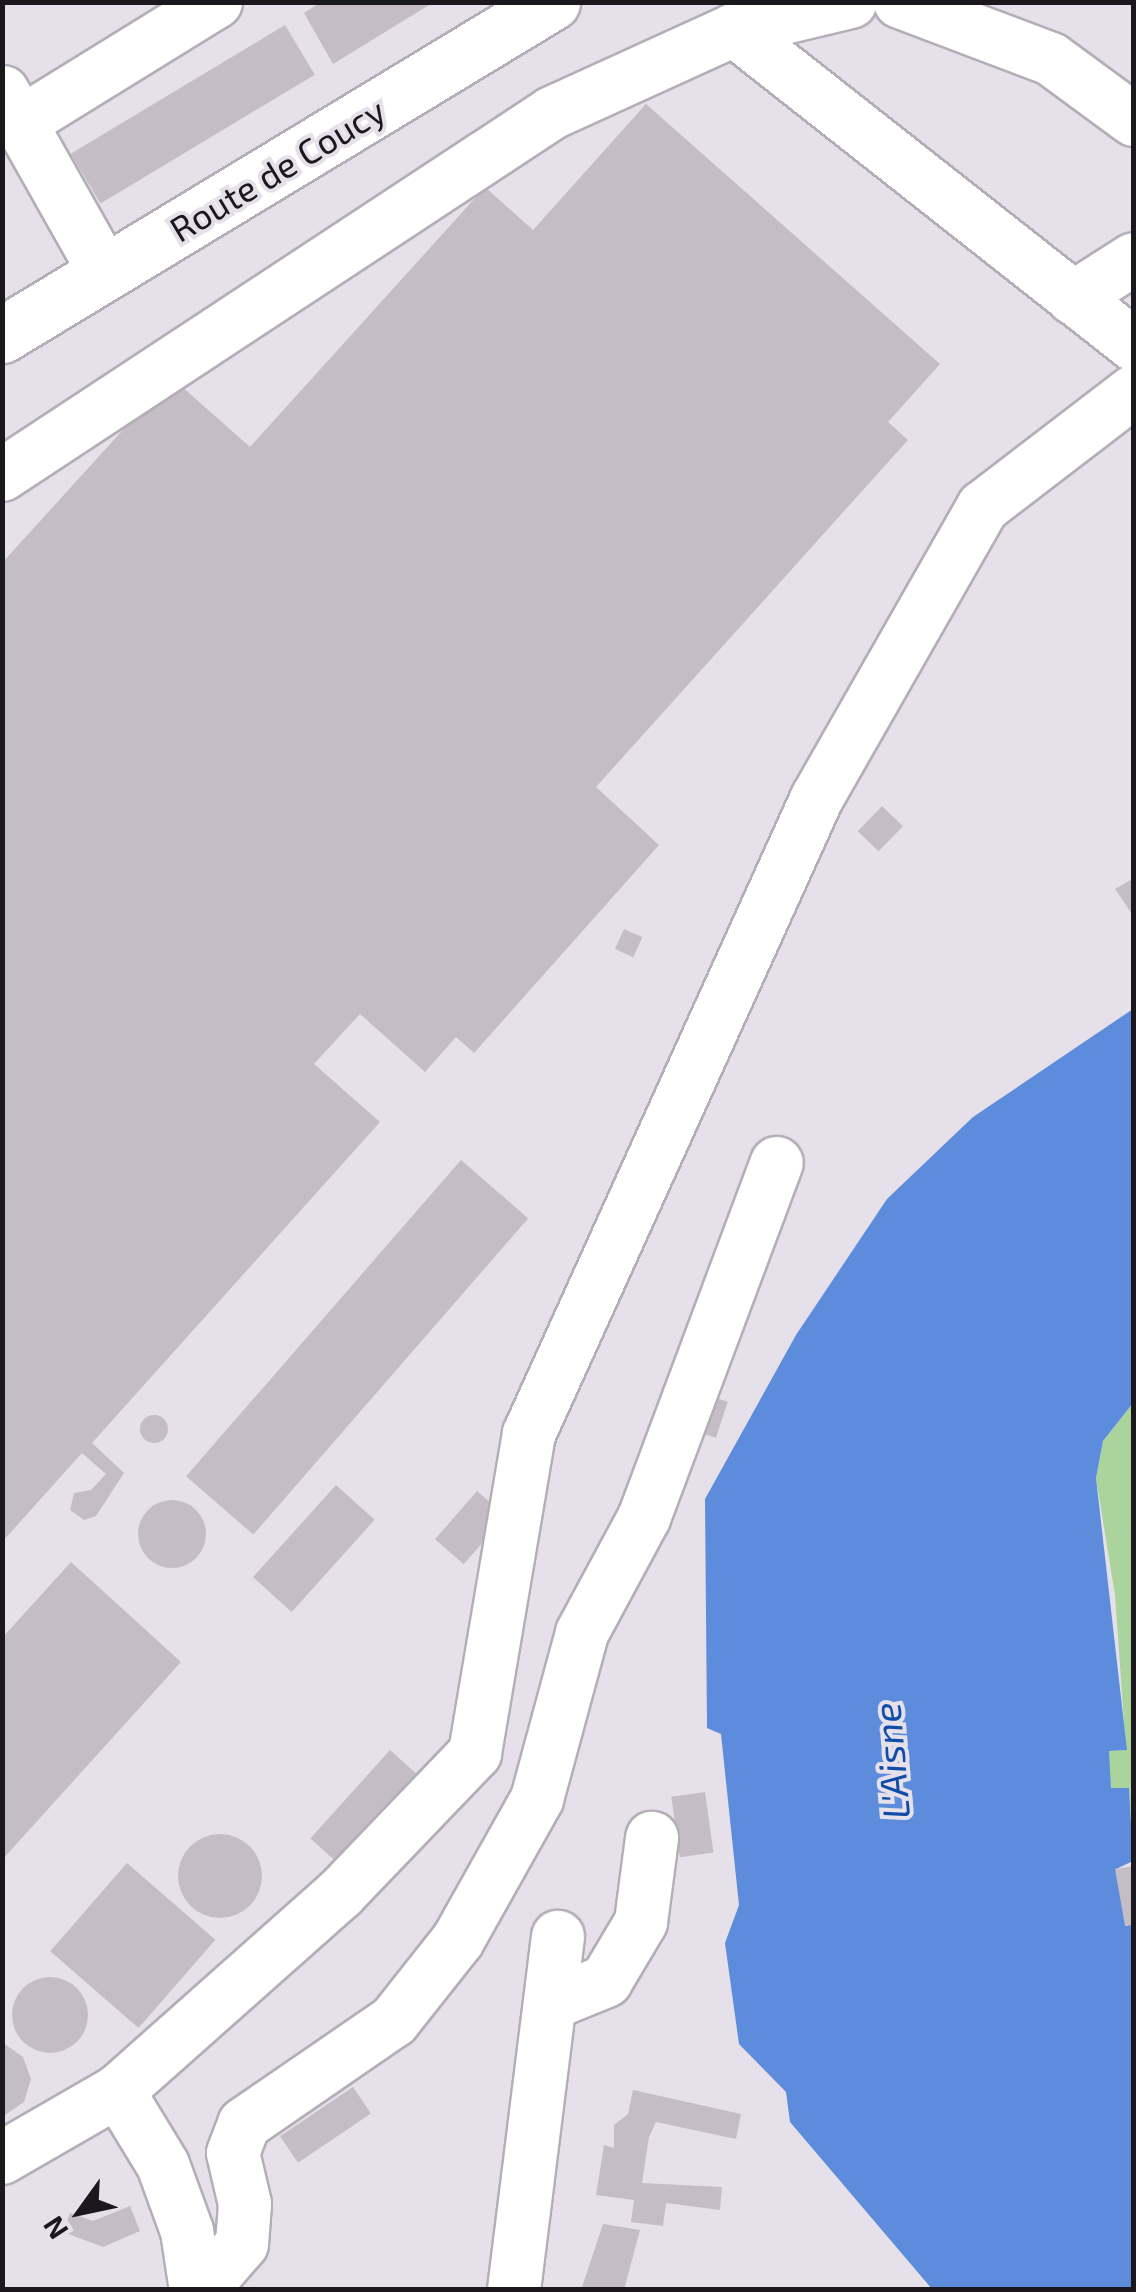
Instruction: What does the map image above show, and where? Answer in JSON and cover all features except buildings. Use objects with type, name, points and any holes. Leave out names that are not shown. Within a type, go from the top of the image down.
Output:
[{"type":"main road","name":"Route de Coucy","points":[[2,336],[552,2]]},
{"type":"street","points":[[106,273],[10,109],[216,2]]},
{"type":"street","points":[[2,475],[552,113],[734,30],[851,2]]},
{"type":"street","points":[[900,2],[1051,60],[1134,120]]},
{"type":"street","points":[[734,30],[1134,345]]},
{"type":"street","points":[[1073,298],[1134,259]]},
{"type":"street","points":[[2,2158],[118,2091],[340,1894],[476,1753],[529,1434],[818,798],[983,507],[1134,390]]},
{"type":"street","points":[[199,2290],[242,2244],[246,2204],[233,2153],[244,2124],[394,2021],[458,1940],[537,1798],[582,1633],[644,1518],[777,1163]]},
{"type":"street","points":[[550,2004],[606,1982],[641,1922],[652,1838]]},
{"type":"street","points":[[514,2290],[558,1938]]},
{"type":"street","points":[[118,2091],[163,2164],[187,2230],[199,2290]]},
{"type":"green space","points":[[1133,1403],[1133,1861],[1129,1788],[1111,1788],[1108,1751],[1126,1750],[1115,1595],[1096,1478],[1103,1441]]},
{"type":"water","name":"L'Aisne","points":[[1133,1009],[1133,1403],[1103,1441],[1096,1478],[1127,1750],[1109,1751],[1111,1788],[1129,1788],[1133,1861],[1116,1869],[1126,1926],[1134,1924],[1133,2289],[932,2289],[790,2122],[786,2092],[739,2044],[725,1943],[739,1905],[721,1734],[707,1728],[705,1499],[796,1335],[887,1199],[973,1117]]}]
